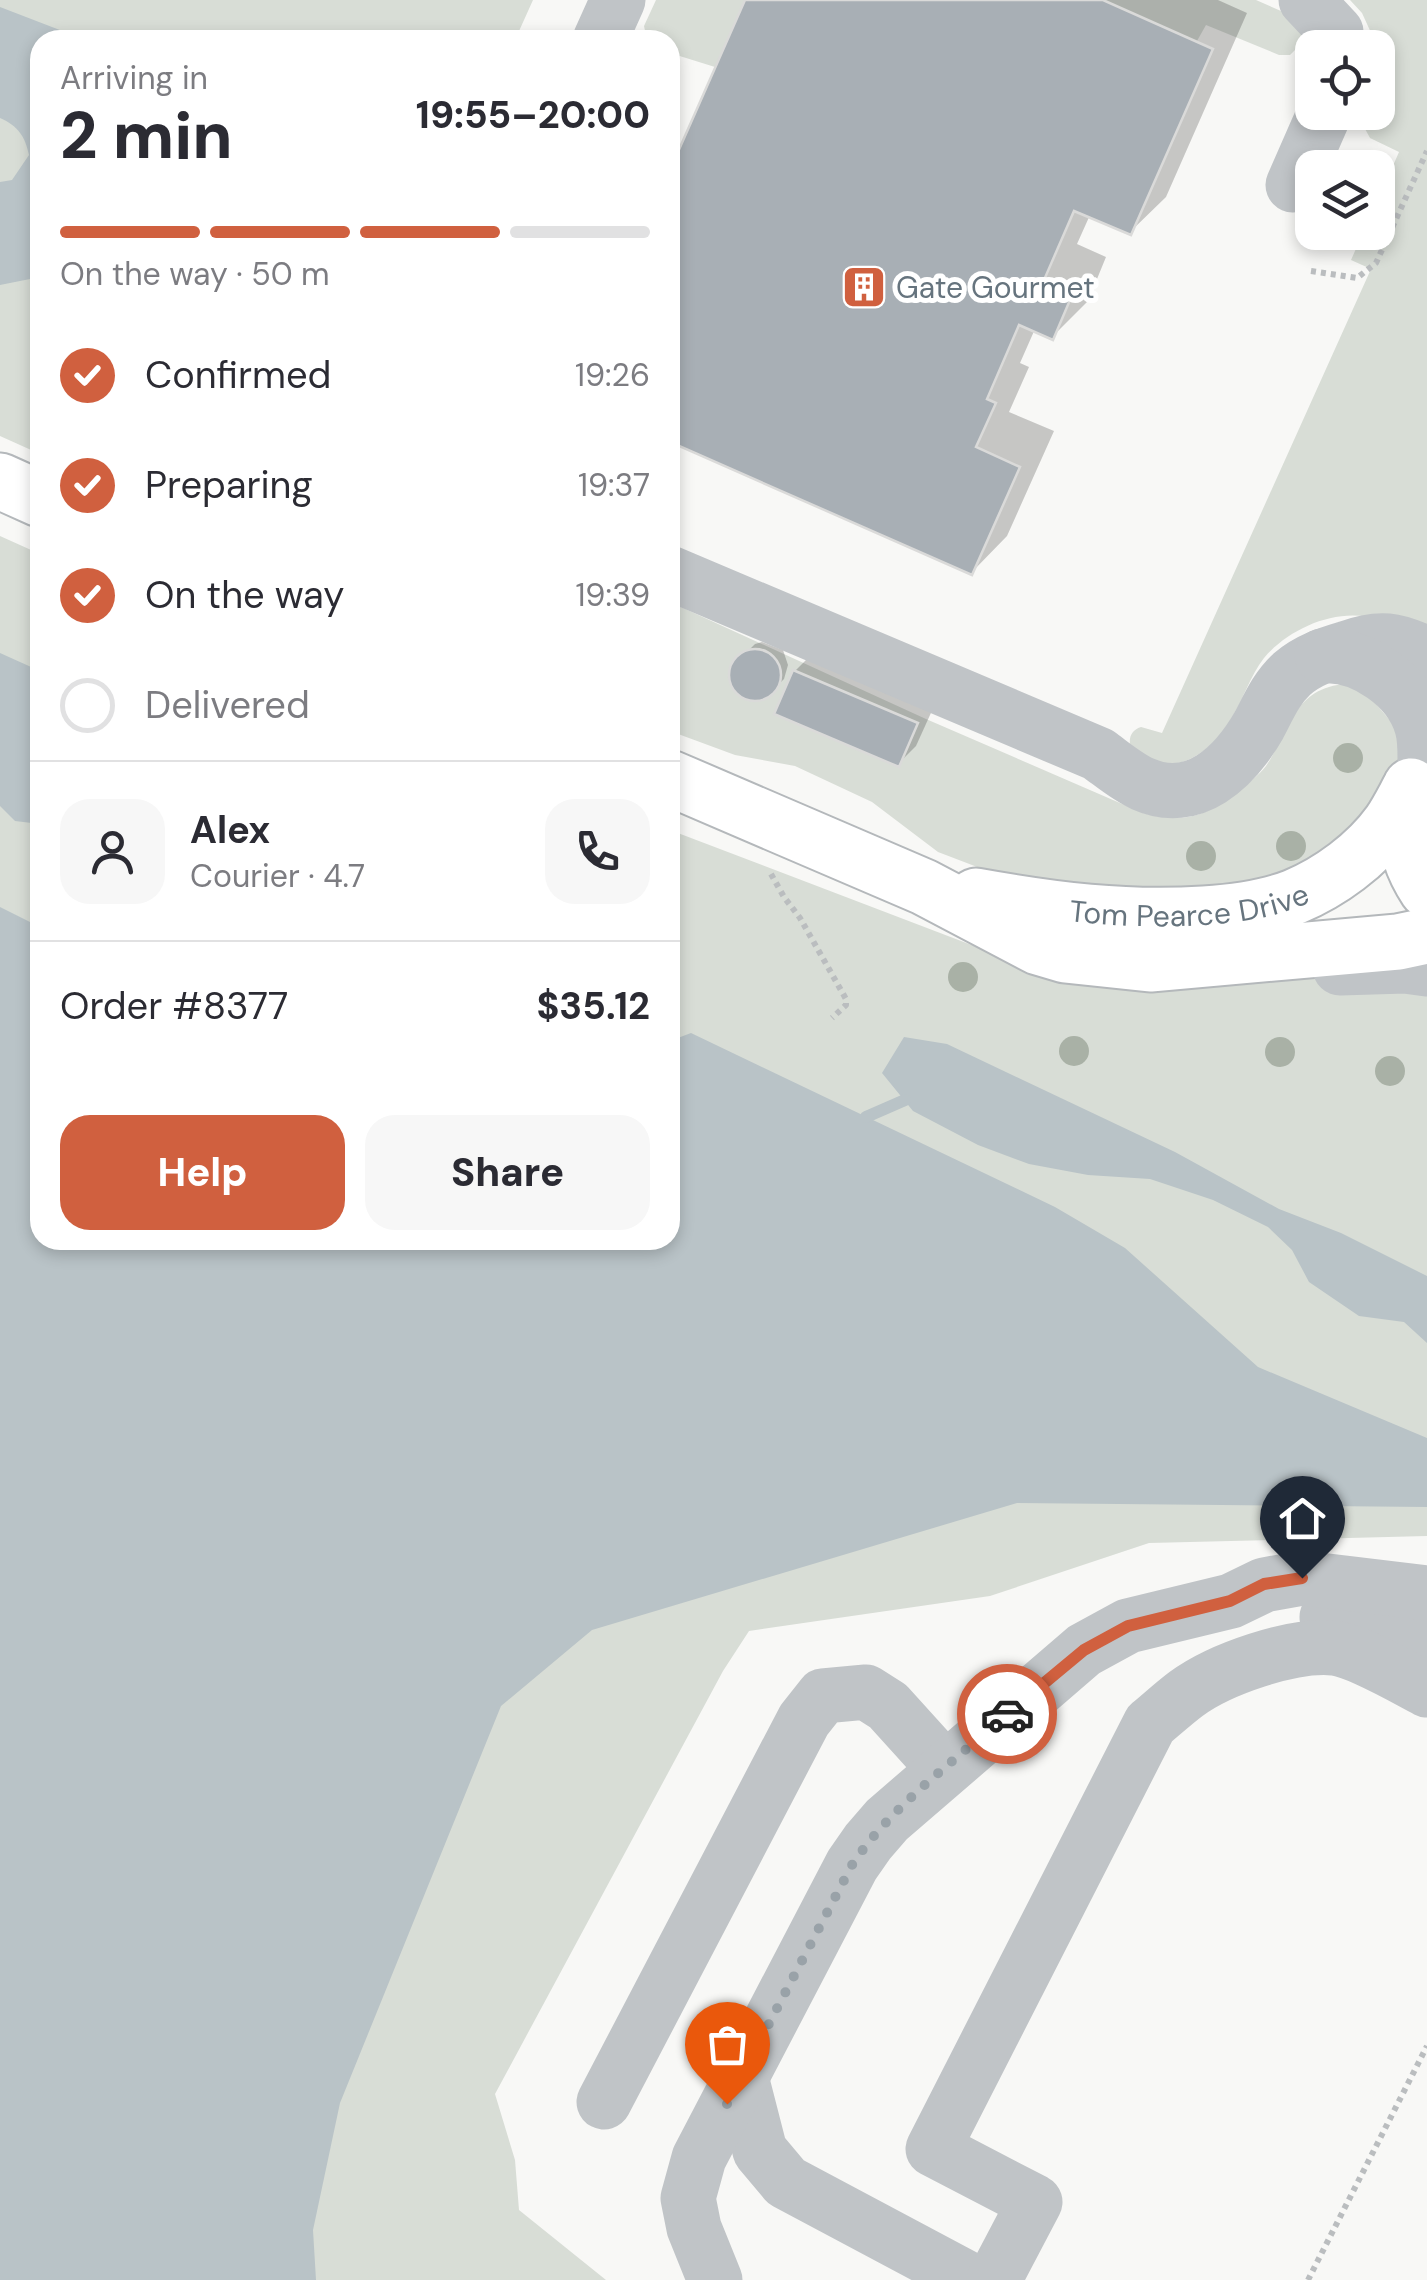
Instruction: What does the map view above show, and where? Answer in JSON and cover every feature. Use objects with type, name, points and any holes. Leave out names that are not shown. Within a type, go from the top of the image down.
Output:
[{"type":"main road","points":[[0,481],[30,494]]},
{"type":"main road","points":[[1420,769],[1404,824],[1409,858],[1427,890]]},
{"type":"main road","name":"Tom Pearce Drive","points":[[924,887],[1058,910],[1126,916],[1254,908],[1292,898],[1320,884],[1368,848],[1389,824],[1420,769]]},
{"type":"main road","name":"Tom Pearce Drive","points":[[680,782],[924,887],[1038,946],[1065,955],[1150,964],[1359,946],[1427,936]]},
{"type":"street","points":[[604,30],[618,0]]},
{"type":"street","points":[[1306,0],[1334,30]]},
{"type":"street","points":[[1293,185],[1317,130]]},
{"type":"street","points":[[680,577],[1098,754],[1138,782],[1165,792],[1195,787],[1222,772],[1244,746],[1278,690],[1302,666],[1359,644],[1386,639],[1427,654]]},
{"type":"street","points":[[1322,656],[1344,657],[1373,670],[1408,699],[1422,724],[1425,740],[1420,769]]},
{"type":"street","points":[[1150,964],[1259,970],[1406,966],[1427,969]]},
{"type":"street","points":[[716,2278],[694,2228],[688,2198],[699,2158],[852,1865],[887,1820],[1084,1650],[1128,1626],[1230,1601],[1264,1584],[1302,1578],[1427,1593]]},
{"type":"street","points":[[1230,1601],[1427,1637]]},
{"type":"street","points":[[994,2280],[1035,2202],[933,2149],[1150,1724],[1188,1692],[1248,1662],[1290,1652],[1336,1648],[1427,1690]]},
{"type":"street","points":[[604,2102],[804,1720],[823,1696],[866,1692],[888,1706],[945,1769]]},
{"type":"street","points":[[741,2077],[760,2151],[786,2182],[970,2280]]},
{"type":"path","points":[[1311,272],[1356,278],[1376,263],[1427,151]]},
{"type":"path","points":[[766,866],[846,999],[846,1005],[832,1018]]},
{"type":"path","points":[[1308,2280],[1427,2046]]},
{"type":"shaded area","points":[[0,0],[533,0],[520,30],[30,30],[30,450],[0,436]]},
{"type":"shaded area","points":[[656,0],[745,0],[715,67],[680,56],[680,30],[645,30]]},
{"type":"shaded area","points":[[1103,0],[1256,0],[1288,14],[1303,30],[1295,30],[1295,50],[1290,55],[1279,55],[1206,25],[1197,41]]},
{"type":"shaded area","points":[[1350,0],[1427,0],[1427,637],[1368,617],[1340,617],[1311,624],[1285,639],[1264,658],[1218,738],[1189,759],[1156,762],[1130,745],[1131,736],[1141,727],[1162,733],[1371,269],[1351,260],[1355,250],[1395,250],[1395,161],[1399,152],[1370,138],[1366,130],[1395,130],[1395,30],[1370,30]]},
{"type":"shaded area","points":[[0,7],[60,30],[30,30],[30,279],[0,285],[0,182],[12,180],[29,155],[20,132],[0,118]]},
{"type":"shaded area","points":[[0,536],[30,550],[30,1250],[680,1250],[680,834],[1003,957],[1114,989],[1345,972],[1427,988],[1427,1536],[1149,1543],[990,1596],[749,1631],[723,1671],[495,2094],[515,2160],[519,2210],[606,2280],[0,2280]]},
{"type":"shaded area","points":[[680,607],[926,719],[1157,816],[1193,816],[1226,801],[1266,766],[1298,709],[1320,690],[1358,683],[1406,739],[1395,787],[1304,873],[1170,899],[1006,878],[938,852],[872,802],[795,766],[735,755],[680,735]]},
{"type":"shaded area","points":[[0,653],[30,666],[30,823],[15,821],[0,806]]},
{"type":"shaded area","points":[[0,907],[30,922],[30,1250],[680,1250],[680,1037],[691,1033],[1055,1207],[1125,1248],[1258,1367],[1427,1438],[1427,1507],[1017,1503],[592,1630],[501,1706],[340,2103],[313,2230],[316,2280],[0,2280]]},
{"type":"shaded area","points":[[904,1037],[947,1044],[1175,1152],[1279,1209],[1341,1233],[1427,1276],[1427,1343],[1404,1322],[1359,1316],[1309,1282],[1292,1250],[1268,1227],[1213,1200],[1150,1179],[1088,1175],[1029,1164],[978,1145],[913,1111],[882,1073]]},
{"type":"building","name":"Gate Gourmet","points":[[745,0],[1103,0],[1213,49],[1131,235],[1074,211],[1044,280],[1073,293],[1053,340],[1019,325],[987,399],[996,403],[976,447],[1020,467],[972,575],[680,446],[680,147]]},
{"type":"building","points":[[755,649],[773,657],[781,675],[773,693],[755,701],[737,693],[729,675],[737,657]]},
{"type":"building","points":[[793,670],[918,723],[899,767],[774,714]]},
{"type":"waterway","points":[[866,1117],[905,1100]]},
{"type":"way so far","points":[[727,2104],[852,1865],[868,1842],[887,1820],[1007,1714]]},
{"type":"place","name":"Gate Gourmet","points":[[864,287]]},
{"type":"route","points":[[1007,1714],[1084,1650],[1128,1626],[1230,1601],[1264,1584],[1302,1578]]}]
